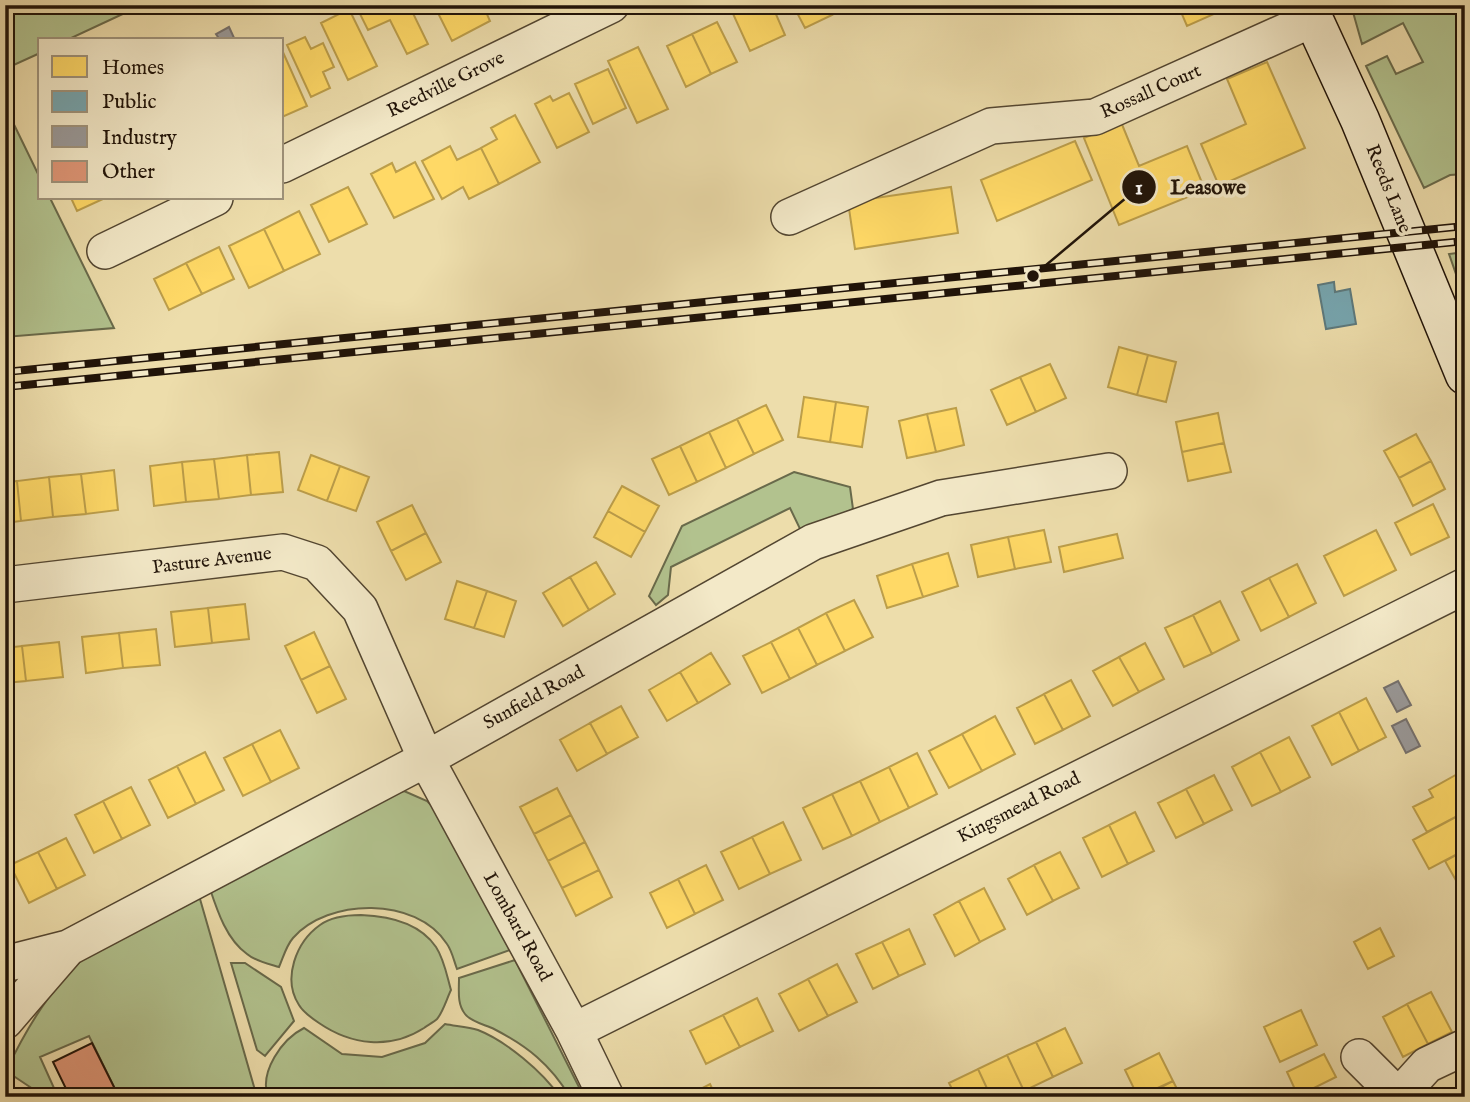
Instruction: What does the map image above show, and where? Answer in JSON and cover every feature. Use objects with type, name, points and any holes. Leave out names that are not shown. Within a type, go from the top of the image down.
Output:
[{"type":"street","name":"Reedville Grove","points":[[284,164],[611,5]]},
{"type":"street","name":"Rossall Court","points":[[789,217],[991,126],[1095,117],[1310,12]]},
{"type":"street","name":"Reeds Lane","points":[[1310,12],[1360,120],[1465,375]]},
{"type":"street","points":[[105,251],[211,200]]},
{"type":"street","name":"Sunfield Road","points":[[5,1021],[68,948],[426,759],[813,542],[940,498],[1109,471]]},
{"type":"street","name":"Pasture Avenue","points":[[5,586],[283,552],[317,563],[360,609],[426,759]]},
{"type":"street","name":"Kingsmead Road","points":[[574,1031],[1465,586]]},
{"type":"street","name":"Lombard Road","points":[[426,759],[574,1031],[606,1097]]},
{"type":"street","points":[[5,964],[68,948]]},
{"type":"street","points":[[1359,1056],[1398,1096],[1427,1065],[1465,1047]]},
{"type":"green space","points":[[5,5],[142,5],[71,38],[38,38],[38,54],[5,69]]},
{"type":"green space","points":[[1351,5],[1465,5],[1465,174],[1450,175],[1424,188],[1366,66],[1387,56],[1396,74],[1423,62],[1403,23],[1362,44]]},
{"type":"green space","points":[[5,106],[38,174],[38,200],[51,200],[114,328],[5,337]]},
{"type":"green space","points":[[1465,252],[1465,300],[1449,254]]},
{"type":"green space","points":[[794,472],[850,487],[853,509],[802,533],[790,508],[671,567],[668,595],[656,605],[649,596],[682,526]]},
{"type":"green space","points":[[404,791],[427,801],[439,813],[510,950],[457,969],[449,947],[433,928],[415,917],[394,910],[371,908],[327,915],[308,925],[293,938],[279,967],[254,959],[240,948],[223,923],[209,886],[384,797]]},
{"type":"green space","points":[[198,892],[257,1097],[119,1097],[89,1036],[40,1057],[58,1097],[45,1097],[6,1071],[36,1016],[74,967],[127,926]]},
{"type":"green space","points":[[361,915],[393,919],[412,926],[429,938],[445,968],[451,990],[437,1019],[398,1040],[371,1042],[344,1036],[308,1015],[294,995],[294,962],[304,941],[329,920]]},
{"type":"green space","points":[[515,960],[584,1097],[570,1097],[537,1057],[506,1035],[471,1019],[462,1010],[459,978]]},
{"type":"green space","points":[[231,963],[245,963],[281,987],[294,1021],[265,1056],[257,1050]]},
{"type":"green space","points":[[445,1024],[478,1030],[512,1049],[553,1087],[560,1097],[268,1097],[267,1077],[274,1057],[288,1040],[304,1028],[342,1054],[382,1057],[425,1043]]},
{"type":"building: Homes","points":[[367,5],[409,5],[428,44],[407,54],[390,20],[368,30],[358,10]]},
{"type":"building: Homes","points":[[434,5],[483,5],[490,21],[452,41]]},
{"type":"building: Homes","points":[[729,5],[772,5],[785,35],[750,51]]},
{"type":"building: Homes","points":[[793,5],[827,5],[832,15],[805,28]]},
{"type":"building: Homes","points":[[827,5],[851,5],[832,15]]},
{"type":"building: Homes","points":[[1178,5],[1222,5],[1223,10],[1187,26]]},
{"type":"building: Homes","points":[[349,9],[377,66],[348,80],[321,23]]},
{"type":"building: Homes","points":[[717,22],[737,62],[711,74],[692,34]]},
{"type":"building: Homes","points":[[692,34],[711,74],[686,87],[667,46]]},
{"type":"building: Homes","points":[[305,37],[311,49],[323,43],[334,67],[323,72],[330,88],[311,97],[287,45]]},
{"type":"building: Homes","points":[[638,47],[668,109],[637,123],[608,61]]},
{"type":"building: Homes","points":[[284,54],[307,106],[284,116]]},
{"type":"building: Homes","points":[[1267,62],[1305,148],[1219,186],[1201,144],[1246,124],[1227,79]]},
{"type":"building: Homes","points":[[608,69],[626,108],[593,124],[575,84]]},
{"type":"building: Homes","points":[[569,93],[589,132],[557,148],[535,104],[550,96],[553,101]]},
{"type":"building: Homes","points":[[515,115],[540,162],[499,184],[481,148],[497,139],[491,128]]},
{"type":"building: Homes","points":[[1121,122],[1139,166],[1187,146],[1205,190],[1119,225],[1084,138]]},
{"type":"building: Homes","points":[[1075,141],[1092,180],[997,221],[981,180]]},
{"type":"building: Homes","points":[[450,146],[457,160],[481,148],[499,184],[469,199],[463,187],[442,199],[422,161]]},
{"type":"building: Homes","points":[[415,162],[434,199],[394,218],[371,174],[392,163],[396,172]]},
{"type":"building: Homes","points":[[348,187],[367,224],[329,242],[311,205]]},
{"type":"building: Homes","points":[[951,187],[958,233],[855,249],[848,202]]},
{"type":"building: Homes","points":[[72,200],[101,200],[77,211]]},
{"type":"building: Homes","points":[[299,211],[320,254],[284,271],[264,229]]},
{"type":"building: Homes","points":[[264,229],[284,271],[249,288],[229,246]]},
{"type":"building: Homes","points":[[219,247],[234,279],[202,294],[186,263]]},
{"type":"building: Homes","points":[[186,263],[202,294],[169,310],[154,279]]},
{"type":"building: Homes","points":[[1119,347],[1148,355],[1137,395],[1108,387]]},
{"type":"building: Homes","points":[[1148,355],[1176,362],[1166,402],[1137,395]]},
{"type":"building: Homes","points":[[1050,364],[1066,398],[1036,412],[1020,377]]},
{"type":"building: Homes","points":[[1020,377],[1036,412],[1007,425],[991,390]]},
{"type":"building: Homes","points":[[804,397],[836,402],[830,442],[798,437]]},
{"type":"building: Homes","points":[[836,402],[868,407],[862,447],[830,442]]},
{"type":"building: Homes","points":[[766,405],[783,440],[754,454],[737,419]]},
{"type":"building: Homes","points":[[956,408],[964,445],[936,452],[927,414]]},
{"type":"building: Homes","points":[[1218,413],[1224,443],[1182,452],[1176,422]]},
{"type":"building: Homes","points":[[927,414],[936,452],[907,458],[899,421]]},
{"type":"building: Homes","points":[[737,419],[754,454],[726,468],[709,432]]},
{"type":"building: Homes","points":[[709,432],[726,468],[697,482],[680,446]]},
{"type":"building: Homes","points":[[1416,434],[1431,461],[1399,478],[1384,451]]},
{"type":"building: Homes","points":[[1224,443],[1231,472],[1188,481],[1182,452]]},
{"type":"building: Homes","points":[[680,446],[697,482],[669,495],[652,459]]},
{"type":"building: Homes","points":[[279,452],[283,492],[251,495],[247,455]]},
{"type":"building: Homes","points":[[247,455],[251,495],[219,499],[214,459]]},
{"type":"building: Homes","points":[[311,455],[340,466],[327,501],[298,490]]},
{"type":"building: Homes","points":[[214,459],[219,499],[186,502],[182,462]]},
{"type":"building: Homes","points":[[1431,461],[1445,489],[1413,506],[1399,478]]},
{"type":"building: Homes","points":[[182,462],[186,502],[154,506],[150,466]]},
{"type":"building: Homes","points":[[340,466],[369,477],[356,511],[327,501]]},
{"type":"building: Homes","points":[[114,470],[118,510],[86,514],[81,474]]},
{"type":"building: Homes","points":[[81,474],[86,514],[53,517],[49,477]]},
{"type":"building: Homes","points":[[49,477],[53,517],[21,521],[17,481]]},
{"type":"building: Homes","points":[[17,481],[21,521],[5,523],[5,482]]},
{"type":"building: Homes","points":[[622,486],[659,506],[645,532],[608,511]]},
{"type":"building: Homes","points":[[1433,504],[1449,537],[1411,555],[1395,523]]},
{"type":"building: Homes","points":[[412,505],[426,533],[391,551],[377,522]]},
{"type":"building: Homes","points":[[608,511],[645,532],[631,557],[594,537]]},
{"type":"building: Homes","points":[[1044,530],[1051,562],[1015,569],[1008,537]]},
{"type":"building: Homes","points":[[1376,530],[1396,570],[1344,596],[1324,556]]},
{"type":"building: Homes","points":[[426,533],[441,562],[406,580],[391,551]]},
{"type":"building: Homes","points":[[1117,534],[1123,558],[1064,572],[1059,547]]},
{"type":"building: Homes","points":[[1008,537],[1015,569],[978,577],[971,545]]},
{"type":"building: Homes","points":[[948,553],[958,586],[923,597],[912,564]]},
{"type":"building: Homes","points":[[596,562],[615,594],[589,610],[570,577]]},
{"type":"building: Homes","points":[[912,564],[923,597],[887,608],[877,576]]},
{"type":"building: Homes","points":[[1297,564],[1316,603],[1289,617],[1269,578]]},
{"type":"building: Homes","points":[[570,577],[589,610],[563,626],[543,593]]},
{"type":"building: Homes","points":[[1269,578],[1289,617],[1261,631],[1242,592]]},
{"type":"building: Homes","points":[[457,581],[487,591],[474,628],[445,619]]},
{"type":"building: Homes","points":[[487,591],[516,601],[504,637],[474,628]]},
{"type":"building: Homes","points":[[854,600],[873,637],[845,651],[826,613]]},
{"type":"building: Homes","points":[[1220,601],[1239,640],[1212,654],[1193,615]]},
{"type":"building: Homes","points":[[245,604],[249,639],[212,643],[208,608]]},
{"type":"building: Homes","points":[[208,608],[212,643],[175,647],[171,612]]},
{"type":"building: Homes","points":[[826,613],[845,651],[817,665],[798,628]]},
{"type":"building: Homes","points":[[1193,615],[1212,654],[1184,667],[1165,628]]},
{"type":"building: Homes","points":[[798,628],[817,665],[790,679],[771,642]]},
{"type":"building: Homes","points":[[156,629],[160,665],[123,668],[119,633]]},
{"type":"building: Homes","points":[[314,632],[330,666],[301,680],[285,646]]},
{"type":"building: Homes","points":[[119,633],[123,668],[86,673],[82,637]]},
{"type":"building: Homes","points":[[59,642],[63,677],[26,681],[22,646]]},
{"type":"building: Homes","points":[[771,642],[790,679],[762,693],[743,656]]},
{"type":"building: Homes","points":[[1145,643],[1164,679],[1139,692],[1119,657]]},
{"type":"building: Homes","points":[[22,646],[26,681],[5,683],[5,648]]},
{"type":"building: Homes","points":[[711,653],[730,684],[698,703],[680,672]]},
{"type":"building: Homes","points":[[1119,657],[1139,692],[1113,706],[1093,671]]},
{"type":"building: Homes","points":[[330,666],[346,699],[317,713],[301,680]]},
{"type":"building: Homes","points":[[680,672],[698,703],[667,721],[649,690]]},
{"type":"building: Homes","points":[[1071,680],[1090,716],[1063,730],[1044,694]]},
{"type":"building: Homes","points":[[1044,694],[1063,730],[1035,744],[1017,708]]},
{"type":"building: Homes","points":[[1366,698],[1386,737],[1359,751],[1339,712]]},
{"type":"building: Homes","points":[[621,706],[638,737],[607,754],[590,723]]},
{"type":"building: Homes","points":[[1339,712],[1359,751],[1332,765],[1312,726]]},
{"type":"building: Homes","points":[[995,716],[1015,754],[982,771],[962,734]]},
{"type":"building: Homes","points":[[590,723],[607,754],[577,771],[560,740]]},
{"type":"building: Homes","points":[[280,730],[299,768],[271,782],[252,744]]},
{"type":"building: Homes","points":[[962,734],[982,771],[949,788],[929,751]]},
{"type":"building: Homes","points":[[1289,737],[1310,777],[1281,792],[1260,752]]},
{"type":"building: Homes","points":[[252,744],[271,782],[243,796],[224,758]]},
{"type":"building: Homes","points":[[205,752],[224,790],[196,804],[177,766]]},
{"type":"building: Homes","points":[[1260,752],[1281,792],[1252,806],[1232,767]]},
{"type":"building: Homes","points":[[917,753],[937,794],[909,808],[889,767]]},
{"type":"building: Homes","points":[[177,766],[196,804],[168,818],[149,780]]},
{"type":"building: Homes","points":[[889,767],[909,808],[880,822],[860,781]]},
{"type":"building: Homes","points":[[1461,772],[1465,778],[1465,812],[1427,832],[1413,807],[1433,797],[1429,790]]},
{"type":"building: Homes","points":[[1214,775],[1232,810],[1204,824],[1186,789]]},
{"type":"building: Homes","points":[[860,781],[880,822],[852,836],[832,794]]},
{"type":"building: Homes","points":[[131,787],[150,825],[122,839],[103,801]]},
{"type":"building: Homes","points":[[557,788],[571,815],[534,834],[520,807]]},
{"type":"building: Homes","points":[[1186,789],[1204,824],[1176,838],[1158,803]]},
{"type":"building: Homes","points":[[832,794],[852,836],[823,849],[803,808]]},
{"type":"building: Homes","points":[[103,801],[122,839],[94,853],[75,815]]},
{"type":"building: Homes","points":[[1135,812],[1154,851],[1128,864],[1109,825]]},
{"type":"building: Homes","points":[[1465,812],[1465,850],[1429,869],[1413,840]]},
{"type":"building: Homes","points":[[571,815],[585,842],[548,861],[534,834]]},
{"type":"building: Homes","points":[[783,822],[801,860],[770,874],[752,837]]},
{"type":"building: Homes","points":[[1109,825],[1128,864],[1102,877],[1083,838]]},
{"type":"building: Homes","points":[[752,837],[770,874],[739,889],[721,852]]},
{"type":"building: Homes","points":[[66,838],[85,875],[57,889],[38,852]]},
{"type":"building: Homes","points":[[585,842],[599,870],[562,888],[548,861]]},
{"type":"building: Homes","points":[[1465,850],[1465,889],[1462,891],[1445,861]]},
{"type":"building: Homes","points":[[38,852],[57,889],[29,903],[10,865]]},
{"type":"building: Homes","points":[[1060,852],[1079,888],[1053,901],[1034,865]]},
{"type":"building: Homes","points":[[706,865],[723,900],[695,914],[678,879]]},
{"type":"building: Homes","points":[[1034,865],[1053,901],[1027,915],[1008,879]]},
{"type":"building: Homes","points":[[599,870],[612,897],[576,916],[562,888]]},
{"type":"building: Homes","points":[[678,879],[695,914],[667,928],[650,893]]},
{"type":"building: Homes","points":[[984,888],[1005,929],[980,942],[959,901]]},
{"type":"building: Homes","points":[[959,901],[980,942],[955,956],[934,915]]},
{"type":"building: Homes","points":[[1380,928],[1394,956],[1368,969],[1354,942]]},
{"type":"building: Homes","points":[[909,929],[925,964],[899,976],[882,942]]},
{"type":"building: Homes","points":[[882,942],[899,976],[873,989],[856,954]]},
{"type":"building: Homes","points":[[837,964],[857,1002],[828,1016],[808,979]]},
{"type":"building: Homes","points":[[808,979],[828,1016],[799,1031],[779,994]]},
{"type":"building: Homes","points":[[1431,992],[1452,1032],[1428,1044],[1407,1004]]},
{"type":"building: Homes","points":[[757,998],[773,1031],[740,1047],[723,1015]]},
{"type":"building: Homes","points":[[1407,1004],[1428,1044],[1403,1057],[1383,1017]]},
{"type":"building: Homes","points":[[1301,1010],[1317,1045],[1280,1062],[1264,1027]]},
{"type":"building: Homes","points":[[723,1015],[740,1047],[706,1064],[690,1031]]},
{"type":"building: Homes","points":[[1065,1028],[1082,1063],[1053,1077],[1036,1042]]},
{"type":"building: Homes","points":[[1036,1042],[1053,1077],[1024,1091],[1007,1055]]},
{"type":"building: Homes","points":[[1159,1053],[1173,1081],[1138,1097],[1125,1070]]},
{"type":"building: Homes","points":[[1324,1054],[1336,1077],[1298,1096],[1287,1072]]},
{"type":"building: Homes","points":[[1007,1055],[1024,1091],[1013,1097],[991,1097],[978,1069]]},
{"type":"building: Homes","points":[[978,1069],[991,1097],[956,1097],[949,1083]]},
{"type":"building: Homes","points":[[1173,1081],[1181,1097],[1142,1097]]},
{"type":"building: Homes","points":[[710,1084],[716,1097],[685,1097]]},
{"type":"building: Public","points":[[1334,282],[1335,292],[1350,289],[1356,324],[1326,329],[1318,285]]},
{"type":"building: Industry","points":[[229,27],[234,38],[219,38],[216,34]]},
{"type":"building: Industry","points":[[1398,681],[1411,705],[1397,712],[1384,688]]},
{"type":"building: Industry","points":[[1406,719],[1420,746],[1406,753],[1392,726]]},
{"type":"building: Industry","points":[[1449,1090],[1460,1097],[1445,1097]]},
{"type":"building: Other","points":[[92,1043],[119,1097],[70,1097],[53,1062]]},
{"type":"railway","points":[[5,372],[1465,226]]},
{"type":"railway","points":[[5,387],[1465,241]]},
{"type":"place","name":"Leasowe","points":[[1033,276]]}]
